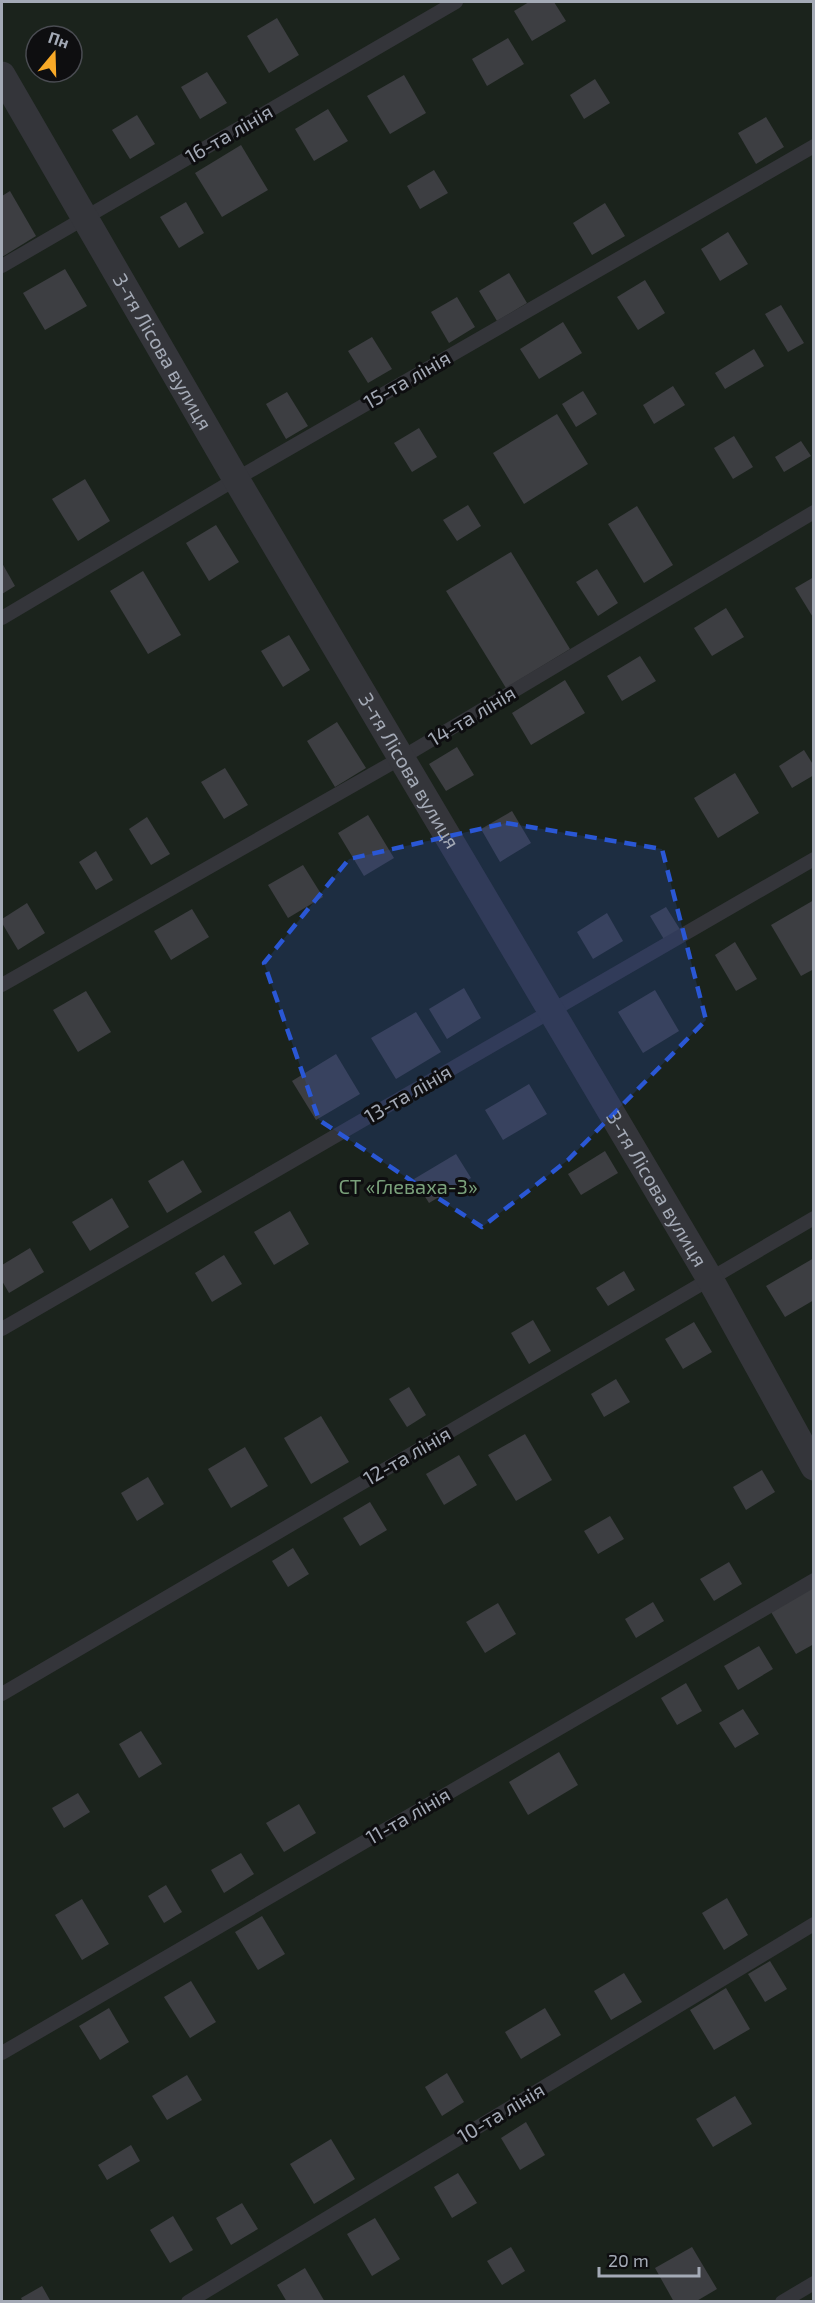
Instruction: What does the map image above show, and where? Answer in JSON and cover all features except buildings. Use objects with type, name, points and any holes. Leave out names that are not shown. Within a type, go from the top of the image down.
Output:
[{"type":"street","name":"3-тя Лісова вулиця","points":[[2,75],[236,479],[710,1279],[813,1467]]},
{"type":"lane","name":"16-та лінія","points":[[2,266],[456,2]]},
{"type":"lane","name":"15-та лінія","points":[[2,618],[236,479],[813,146]]},
{"type":"lane","name":"14-та лінія","points":[[2,985],[402,758],[813,512]]},
{"type":"lane","name":"13-та лінія","points":[[2,1329],[813,859]]},
{"type":"lane","name":"12-та лінія","points":[[2,1694],[813,1218]]},
{"type":"lane","name":"11-та лінія","points":[[2,2053],[813,1580]]},
{"type":"lane","name":"10-та лінія","points":[[188,2301],[813,1924]]},
{"type":"lane","points":[[782,2301],[813,2283]]},
{"type":"highlighted area","points":[[506,823],[662,849],[706,1020],[568,1160],[482,1227],[319,1120],[264,963],[349,859]]},
{"type":"green space","name":"СТ «Глеваха-3»","points":[[2,2],[813,2],[813,2301],[2,2301]]}]
